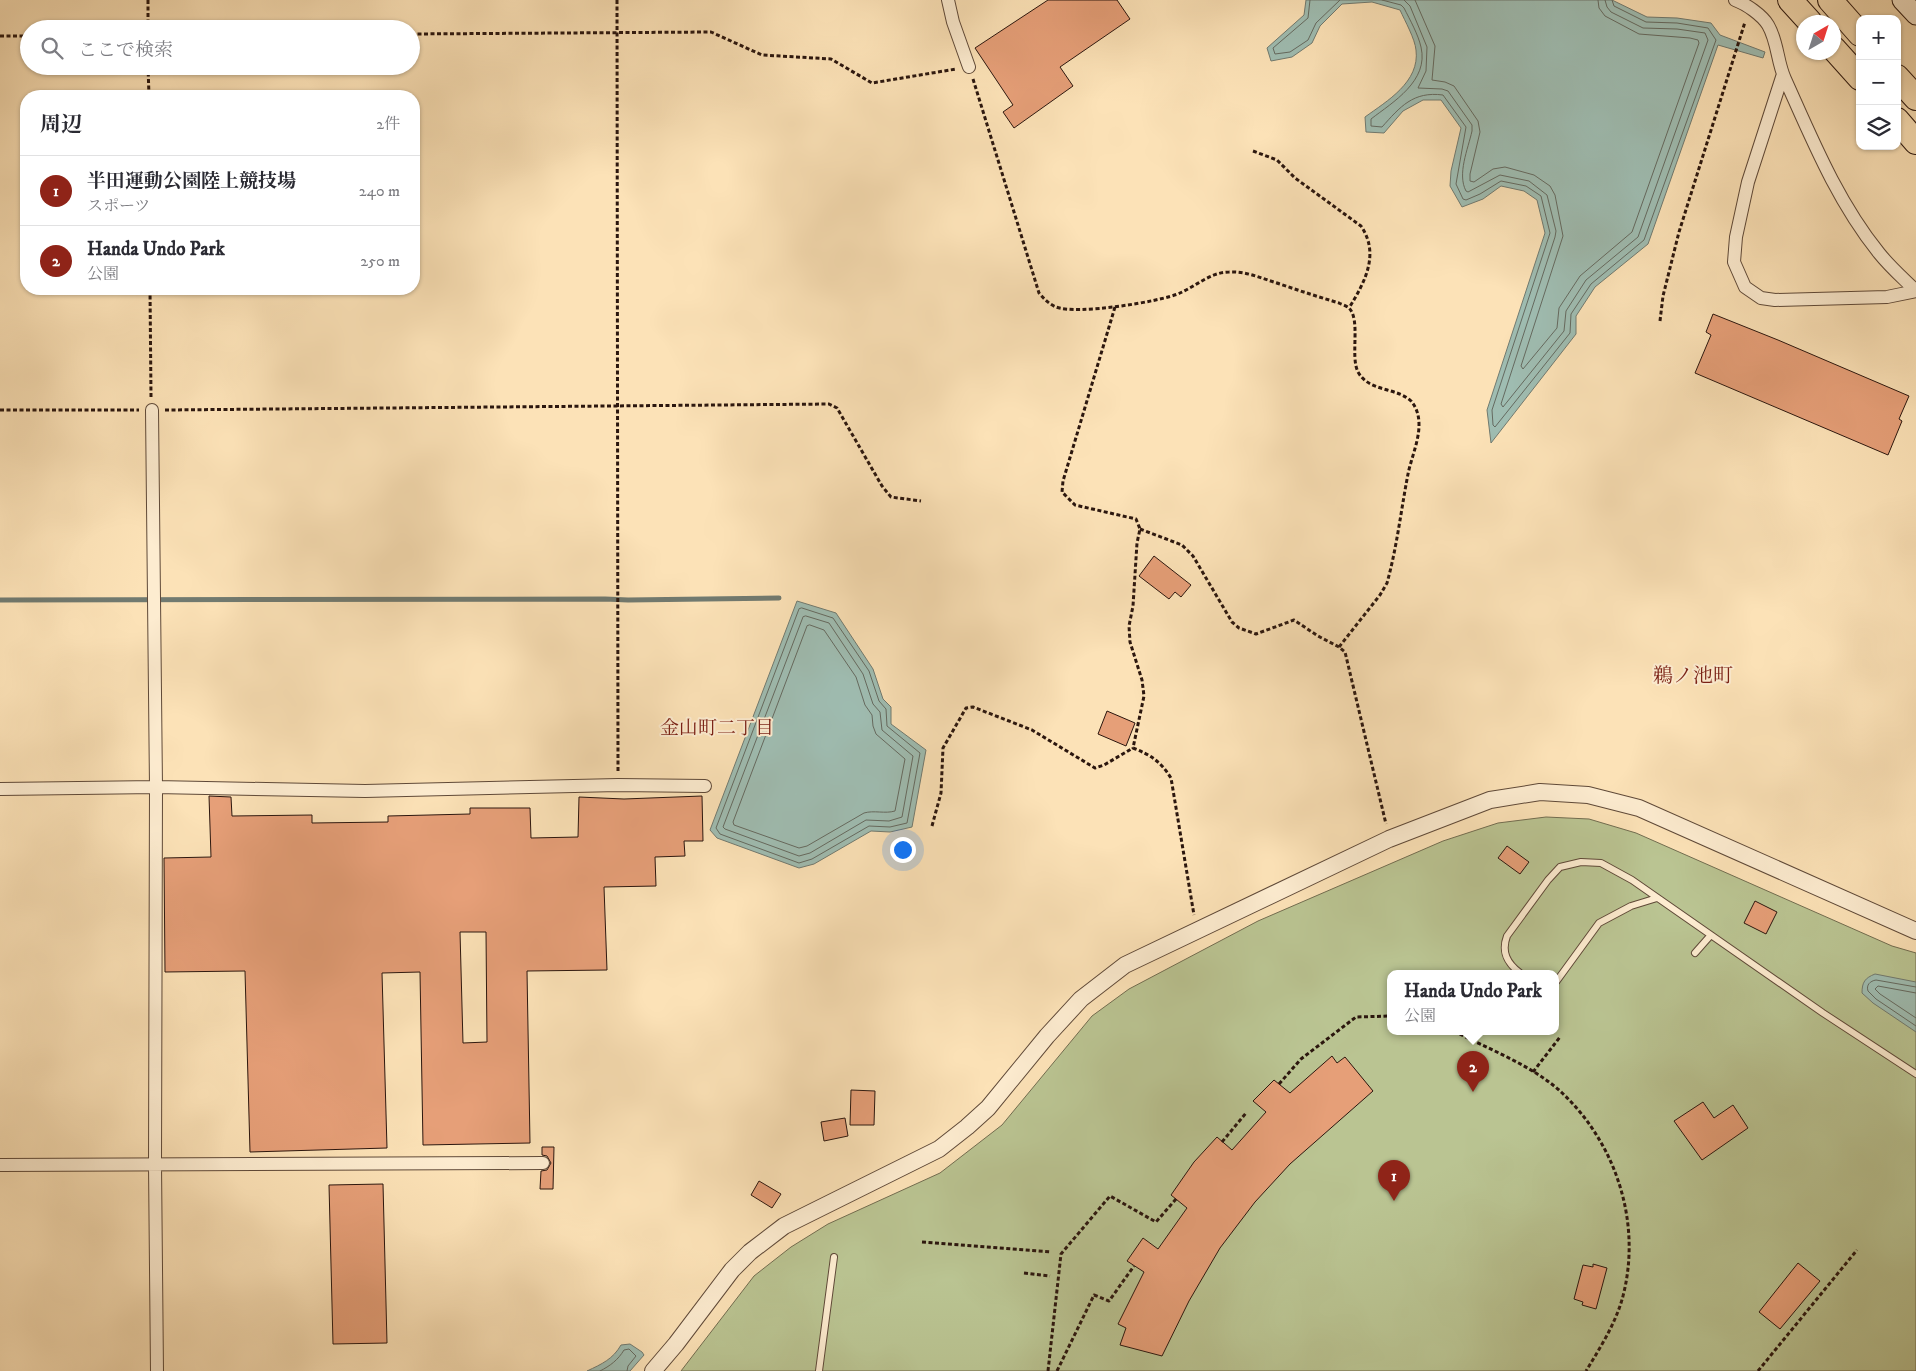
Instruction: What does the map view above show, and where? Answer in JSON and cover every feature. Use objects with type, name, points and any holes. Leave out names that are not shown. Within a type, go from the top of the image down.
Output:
[{"type":"highway","points":[[1790,0],[1804,15]]},
{"type":"highway","points":[[1830,0],[1856,29]]},
{"type":"highway","points":[[1841,57],[1856,74]]},
{"type":"highway","points":[[1901,81],[1916,98]]},
{"type":"highway","points":[[1901,125],[1916,142]]},
{"type":"main road","points":[[1902,0],[1916,15]]},
{"type":"street","points":[[948,0],[953,22],[969,67]]},
{"type":"street","points":[[1735,0],[1749,8],[1767,23],[1778,48],[1783,74],[1816,150],[1843,200],[1879,253],[1916,291]]},
{"type":"street","points":[[1783,74],[1748,182],[1736,237],[1734,262],[1745,287],[1761,298],[1775,300],[1887,298],[1916,291]]},
{"type":"street","points":[[152,410],[156,787],[155,1165],[157,1371]]},
{"type":"street","points":[[0,789],[156,787],[365,791],[618,785],[704,786]]},
{"type":"street","points":[[653,1371],[732,1270],[750,1252],[784,1226],[939,1148],[967,1127],[988,1108],[1047,1036],[1081,999],[1125,965],[1389,839],[1490,800],[1540,792],[1588,795],[1640,808],[1916,931]]},
{"type":"street","points":[[0,1165],[543,1163]]},
{"type":"lane","points":[[1516,970],[1512,967],[1504,953],[1504,944],[1507,936],[1548,880],[1560,868],[1581,862],[1601,863],[1632,880],[1822,1013],[1916,1074]]},
{"type":"lane","points":[[1559,978],[1599,923],[1618,912],[1657,898]]},
{"type":"lane","points":[[1696,953],[1710,936]]},
{"type":"lane","points":[[819,1371],[834,1257]]},
{"type":"path","points":[[148,0],[148,20]]},
{"type":"path","points":[[617,0],[618,785]]},
{"type":"path","points":[[1660,321],[1663,296],[1679,232],[1749,8]]},
{"type":"path","points":[[420,34],[711,32],[762,55],[831,59],[872,84],[969,67],[1039,293],[1046,301],[1057,307],[1073,311],[1115,307],[1168,297],[1180,293],[1214,275],[1226,272],[1243,272],[1339,303],[1349,308],[1353,316],[1355,362],[1358,372],[1368,382],[1378,388],[1401,394],[1411,401],[1418,412],[1420,428],[1400,511],[1387,583],[1380,595],[1339,647]]},
{"type":"path","points":[[0,36],[20,36]]},
{"type":"path","points":[[148,75],[149,90]]},
{"type":"path","points":[[1253,151],[1277,160],[1295,178],[1361,226],[1368,236],[1370,245],[1367,271],[1360,290],[1349,308]]},
{"type":"path","points":[[150,295],[152,410]]},
{"type":"path","points":[[932,826],[940,793],[943,748],[966,708],[972,707],[1032,730],[1095,768],[1104,765],[1133,748],[1144,696],[1142,680],[1130,642],[1129,626],[1133,606],[1137,543],[1140,529],[1136,519],[1076,505],[1062,492],[1063,481],[1115,307]]},
{"type":"path","points":[[0,410],[829,404],[836,408],[882,486],[891,497],[921,501]]},
{"type":"path","points":[[1140,529],[1182,545],[1194,556],[1232,622],[1240,628],[1256,634],[1294,620],[1345,652],[1389,839]]},
{"type":"path","points":[[1133,748],[1155,758],[1164,766],[1171,778],[1196,931]]},
{"type":"path","points":[[1279,1084],[1301,1059],[1356,1017],[1387,1016]]},
{"type":"path","points":[[1462,1035],[1533,1072],[1558,1090],[1587,1120],[1616,1173],[1623,1196],[1630,1241],[1629,1269],[1624,1291],[1610,1328],[1586,1371]]},
{"type":"path","points":[[1533,1072],[1560,1037]]},
{"type":"path","points":[[1222,1142],[1246,1113]]},
{"type":"path","points":[[1048,1371],[1061,1254],[1110,1196],[1156,1222],[1176,1199]]},
{"type":"path","points":[[922,1242],[1051,1252]]},
{"type":"path","points":[[1758,1371],[1857,1250]]},
{"type":"path","points":[[1057,1371],[1094,1295],[1108,1301],[1134,1266]]},
{"type":"path","points":[[1024,1273],[1050,1276]]},
{"type":"green space","points":[[1546,817],[1589,819],[1636,833],[1892,946],[1916,953],[1916,1371],[681,1371],[754,1276],[791,1247],[828,1224],[940,1173],[1002,1125],[1092,1016],[1129,989],[1258,921],[1443,841],[1498,823]]},
{"type":"water","points":[[1306,0],[1612,0],[1647,17],[1677,18],[1711,23],[1720,35],[1765,52],[1763,58],[1718,45],[1648,244],[1595,287],[1576,316],[1576,334],[1491,443],[1487,410],[1545,233],[1537,200],[1524,191],[1501,186],[1483,199],[1462,207],[1450,186],[1451,171],[1461,128],[1441,100],[1423,100],[1403,111],[1384,133],[1366,132],[1365,117],[1400,90],[1413,72],[1416,50],[1410,30],[1400,10],[1372,2],[1342,4],[1320,26],[1312,43],[1292,57],[1271,61],[1267,48],[1304,15]]},
{"type":"water","points":[[797,601],[836,613],[873,669],[883,699],[891,707],[891,724],[926,750],[912,827],[890,832],[871,831],[814,864],[799,868],[717,838],[710,830]]},
{"type":"water","points":[[1875,974],[1916,982],[1916,1032],[1873,1003],[1862,993],[1865,981]]},
{"type":"water","points":[[630,1344],[644,1355],[630,1371],[587,1371],[611,1358],[621,1345]]},
{"type":"building","points":[[1048,0],[1117,0],[1130,19],[1060,67],[1073,86],[1014,128],[1003,112],[1013,105],[975,48]]},
{"type":"building","points":[[1713,314],[1909,396],[1899,419],[1902,421],[1888,455],[1695,373],[1711,335],[1706,332]]},
{"type":"building","points":[[1154,556],[1191,585],[1181,597],[1175,592],[1169,599],[1139,576]]},
{"type":"building","points":[[1107,711],[1135,723],[1126,746],[1098,734]]},
{"type":"building","points":[[209,796],[231,797],[232,816],[312,815],[312,823],[388,822],[388,816],[470,814],[470,808],[530,808],[531,838],[578,837],[579,797],[624,799],[702,796],[703,841],[684,841],[685,856],[655,857],[656,886],[604,887],[607,970],[527,971],[530,1143],[423,1145],[420,972],[382,973],[387,1148],[250,1152],[245,971],[165,972],[164,858],[211,857]],"holes":[[[460,932],[486,932],[487,1042],[463,1043]]]},
{"type":"building","points":[[1507,846],[1529,862],[1520,874],[1498,858]]},
{"type":"building","points":[[1755,901],[1777,912],[1766,934],[1744,923]]},
{"type":"building","points":[[1332,1056],[1337,1063],[1345,1057],[1373,1091],[1290,1164],[1255,1202],[1220,1248],[1189,1301],[1162,1356],[1120,1345],[1126,1328],[1118,1324],[1144,1272],[1127,1261],[1143,1238],[1158,1249],[1187,1208],[1171,1195],[1194,1162],[1217,1137],[1232,1150],[1266,1112],[1253,1101],[1274,1080],[1290,1093]]},
{"type":"building","points":[[851,1090],[875,1091],[874,1125],[850,1125]]},
{"type":"building","points":[[1703,1102],[1714,1118],[1733,1105],[1748,1128],[1702,1160],[1674,1121]]},
{"type":"building","points":[[845,1118],[848,1136],[824,1141],[821,1122]]},
{"type":"building","points":[[542,1147],[554,1147],[553,1189],[540,1189],[541,1171],[547,1170],[551,1163],[547,1156],[542,1155]]},
{"type":"building","points":[[759,1181],[781,1194],[772,1208],[751,1195]]},
{"type":"building","points":[[383,1184],[387,1343],[333,1344],[329,1185]]},
{"type":"building","points":[[1798,1263],[1820,1281],[1780,1329],[1759,1312]]},
{"type":"building","points":[[1593,1264],[1607,1268],[1596,1309],[1582,1305],[1583,1302],[1574,1299],[1583,1265],[1593,1267]]},
{"type":"waterway","points":[[0,600],[628,600],[779,598]]},
{"type":"place","name":"Handa Undo Park","points":[[1473,1092]]},
{"type":"place","name":"半田運動公園陸上競技場","points":[[1394,1201]]},
{"type":"district","name":"鵜ノ池町","points":[[1693,676]]},
{"type":"district","name":"金山町二丁目","points":[[717,728]]}]
